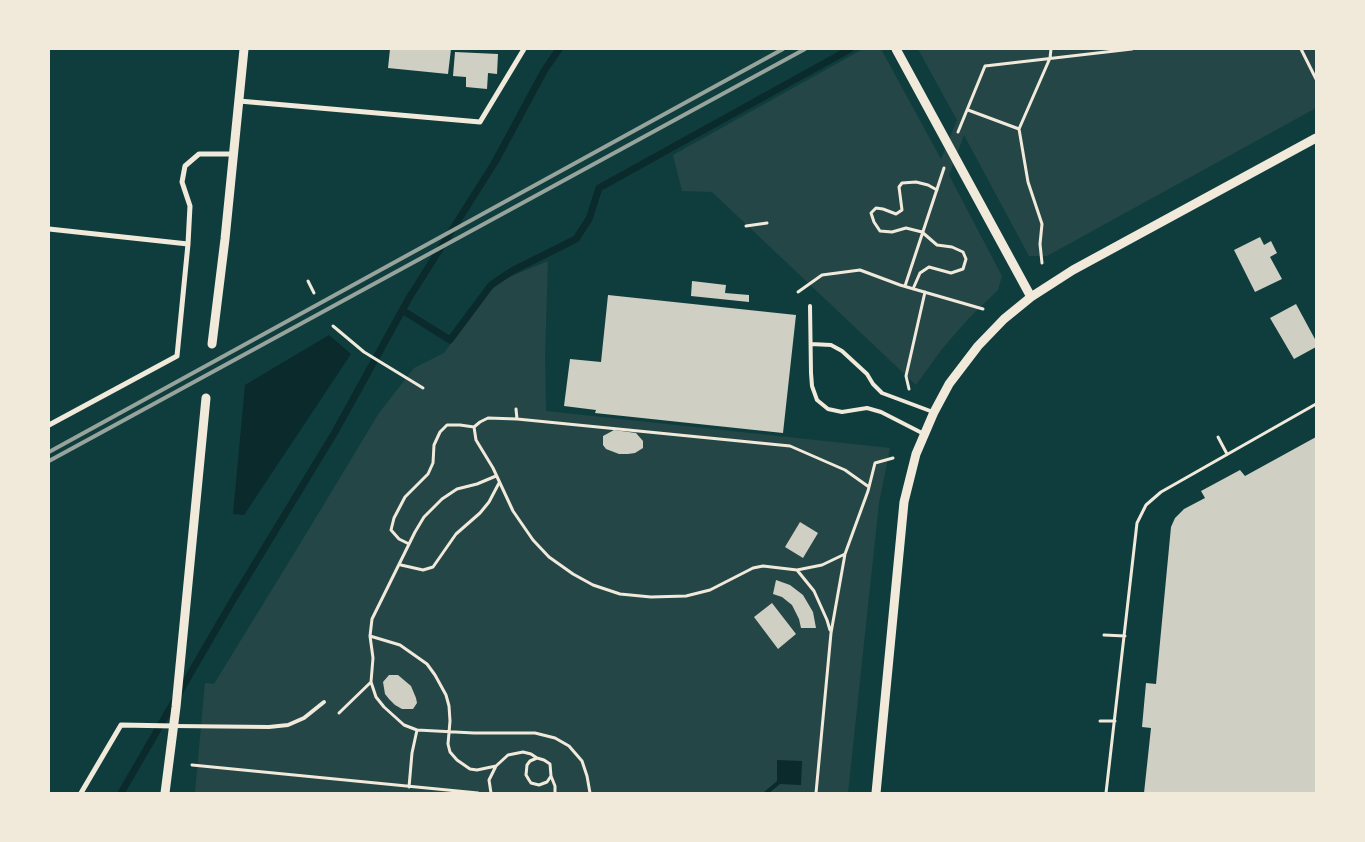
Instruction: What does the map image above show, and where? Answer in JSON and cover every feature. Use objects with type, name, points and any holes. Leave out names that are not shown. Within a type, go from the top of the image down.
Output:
[{"type":"street","points":[[212,344],[244,49]]},
{"type":"street","points":[[238,101],[480,122],[524,49]]},
{"type":"street","points":[[896,49],[1031,297]]},
{"type":"street","points":[[876,793],[904,502],[911,471],[924,434],[949,384],[978,346],[1004,319],[1031,297],[1073,270],[1316,138]]},
{"type":"street","points":[[49,425],[177,356],[190,206],[182,182],[185,166],[199,154],[233,154]]},
{"type":"street","points":[[49,229],[188,244]]},
{"type":"street","points":[[165,793],[174,726],[206,398]]},
{"type":"street","points":[[81,793],[121,725],[174,726]]},
{"type":"lane","points":[[810,306],[812,386],[817,400],[828,409],[842,412],[867,408],[881,412],[924,434]]},
{"type":"lane","points":[[811,344],[831,346],[842,351],[868,374],[873,384],[882,392],[934,412]]},
{"type":"lane","points":[[174,726],[269,727],[288,725],[304,718],[324,702]]},
{"type":"path","points":[[1042,263],[1040,244],[1042,224],[1028,182],[1020,129],[1050,58],[1051,49]]},
{"type":"path","points":[[960,129],[985,66],[1132,49]]},
{"type":"path","points":[[1301,49],[1316,79]]},
{"type":"path","points":[[968,110],[1020,129]]},
{"type":"path","points":[[905,286],[944,168]]},
{"type":"path","points":[[913,289],[920,273],[928,267],[951,273],[963,269],[966,259],[963,252],[952,247],[937,244],[922,232],[906,228],[892,232],[880,231],[871,213],[876,208],[896,214],[902,210],[899,187],[902,183],[916,182],[928,185],[936,190]]},
{"type":"path","points":[[746,226],[766,223]]},
{"type":"path","points":[[798,292],[822,275],[860,270],[913,289],[983,309]]},
{"type":"path","points":[[308,281],[314,293]]},
{"type":"path","points":[[913,404],[906,376],[925,292]]},
{"type":"path","points":[[333,326],[364,352],[423,388]]},
{"type":"path","points":[[1106,793],[1137,523],[1146,505],[1161,492],[1316,404]]},
{"type":"path","points":[[516,409],[517,419]]},
{"type":"path","points":[[409,544],[399,539],[391,530],[394,518],[405,497],[428,474],[433,463],[434,445],[440,432],[448,425],[474,427],[488,418],[517,419],[790,446],[845,470],[869,487]]},
{"type":"path","points":[[474,427],[476,440],[522,527],[549,557],[593,585],[620,594],[651,597],[686,596],[710,590],[753,568],[763,566],[797,570],[822,565],[845,554]]},
{"type":"path","points":[[1218,437],[1227,454]]},
{"type":"path","points":[[816,793],[831,633],[845,554],[869,487],[874,463],[893,458]]},
{"type":"path","points":[[496,476],[477,484],[457,489],[442,499],[424,517],[372,619],[370,636],[373,658],[371,682],[376,697],[384,707],[404,725],[417,730],[450,730],[474,733],[535,733],[555,738],[569,746],[582,761],[590,793]]},
{"type":"path","points":[[400,564],[423,570],[433,567],[456,534],[484,508],[499,483]]},
{"type":"path","points":[[797,570],[814,591],[831,633]]},
{"type":"path","points":[[1104,635],[1124,636]]},
{"type":"path","points":[[370,636],[400,645],[427,664],[446,695],[449,706],[450,730],[448,744],[450,752],[470,769],[477,770],[496,766]]},
{"type":"path","points":[[339,713],[371,682]]},
{"type":"path","points":[[1100,721],[1115,721]]},
{"type":"path","points":[[409,786],[412,753],[417,730]]},
{"type":"path","points":[[491,793],[489,780],[496,766],[508,755],[523,752],[550,764],[555,793]]},
{"type":"path","points":[[537,758],[530,761],[527,765],[526,774],[531,783],[539,785],[547,782],[551,776]]},
{"type":"path","points":[[192,765],[478,793]]},
{"type":"shaded area","points":[[863,49],[881,49],[941,159],[957,120],[918,49],[1316,49],[1316,108],[1047,256],[1029,256],[964,135],[949,175],[1002,276],[998,290],[968,319],[942,349],[916,385],[712,192],[682,191],[673,155]]},
{"type":"shaded area","points":[[548,261],[545,356],[546,411],[890,448],[879,503],[848,793],[195,793],[205,683],[214,684],[379,413],[414,368],[444,353],[491,289],[507,278]]},
{"type":"shaded area","points":[[329,335],[351,354],[244,515],[233,514],[245,385]]},
{"type":"shaded area","points":[[777,760],[802,761],[801,785],[780,784],[769,793],[763,793],[777,781]]},
{"type":"building","points":[[390,49],[451,49],[448,74],[388,68]]},
{"type":"building","points":[[455,52],[498,54],[497,74],[488,73],[487,89],[466,87],[466,77],[453,76]]},
{"type":"building","points":[[1260,237],[1264,245],[1271,241],[1277,253],[1270,257],[1282,279],[1255,292],[1234,250]]},
{"type":"building","points":[[692,281],[726,285],[725,293],[749,295],[749,302],[691,296]]},
{"type":"building","points":[[608,295],[796,315],[783,433],[595,413],[596,410],[564,406],[570,359],[601,362]]},
{"type":"building","points":[[1296,304],[1316,341],[1316,347],[1294,359],[1270,318]]},
{"type":"building","points":[[614,430],[636,433],[643,441],[643,448],[635,453],[628,454],[619,454],[606,449],[603,445],[603,436]]},
{"type":"building","points":[[1316,437],[1316,793],[1144,793],[1151,728],[1142,727],[1146,683],[1156,684],[1171,527],[1175,518],[1184,509],[1205,498],[1201,491],[1240,470],[1245,476]]},
{"type":"building","points":[[800,522],[818,533],[803,558],[785,547]]},
{"type":"building","points":[[776,580],[790,585],[803,595],[813,612],[816,628],[801,628],[792,605],[782,597],[773,594]]},
{"type":"building","points":[[772,603],[796,634],[778,649],[754,617]]},
{"type":"building","points":[[389,675],[398,675],[411,686],[417,703],[413,709],[402,709],[395,705],[385,694],[383,682]]},
{"type":"waterway","points":[[121,793],[233,600],[335,432],[409,298],[495,162],[544,71],[559,49]]},
{"type":"waterway","points":[[402,310],[450,340],[491,285],[512,271],[576,239],[589,219],[599,188],[850,49]]},
{"type":"railway","points":[[49,452],[783,49]]},
{"type":"railway","points":[[49,461],[805,49]]}]
